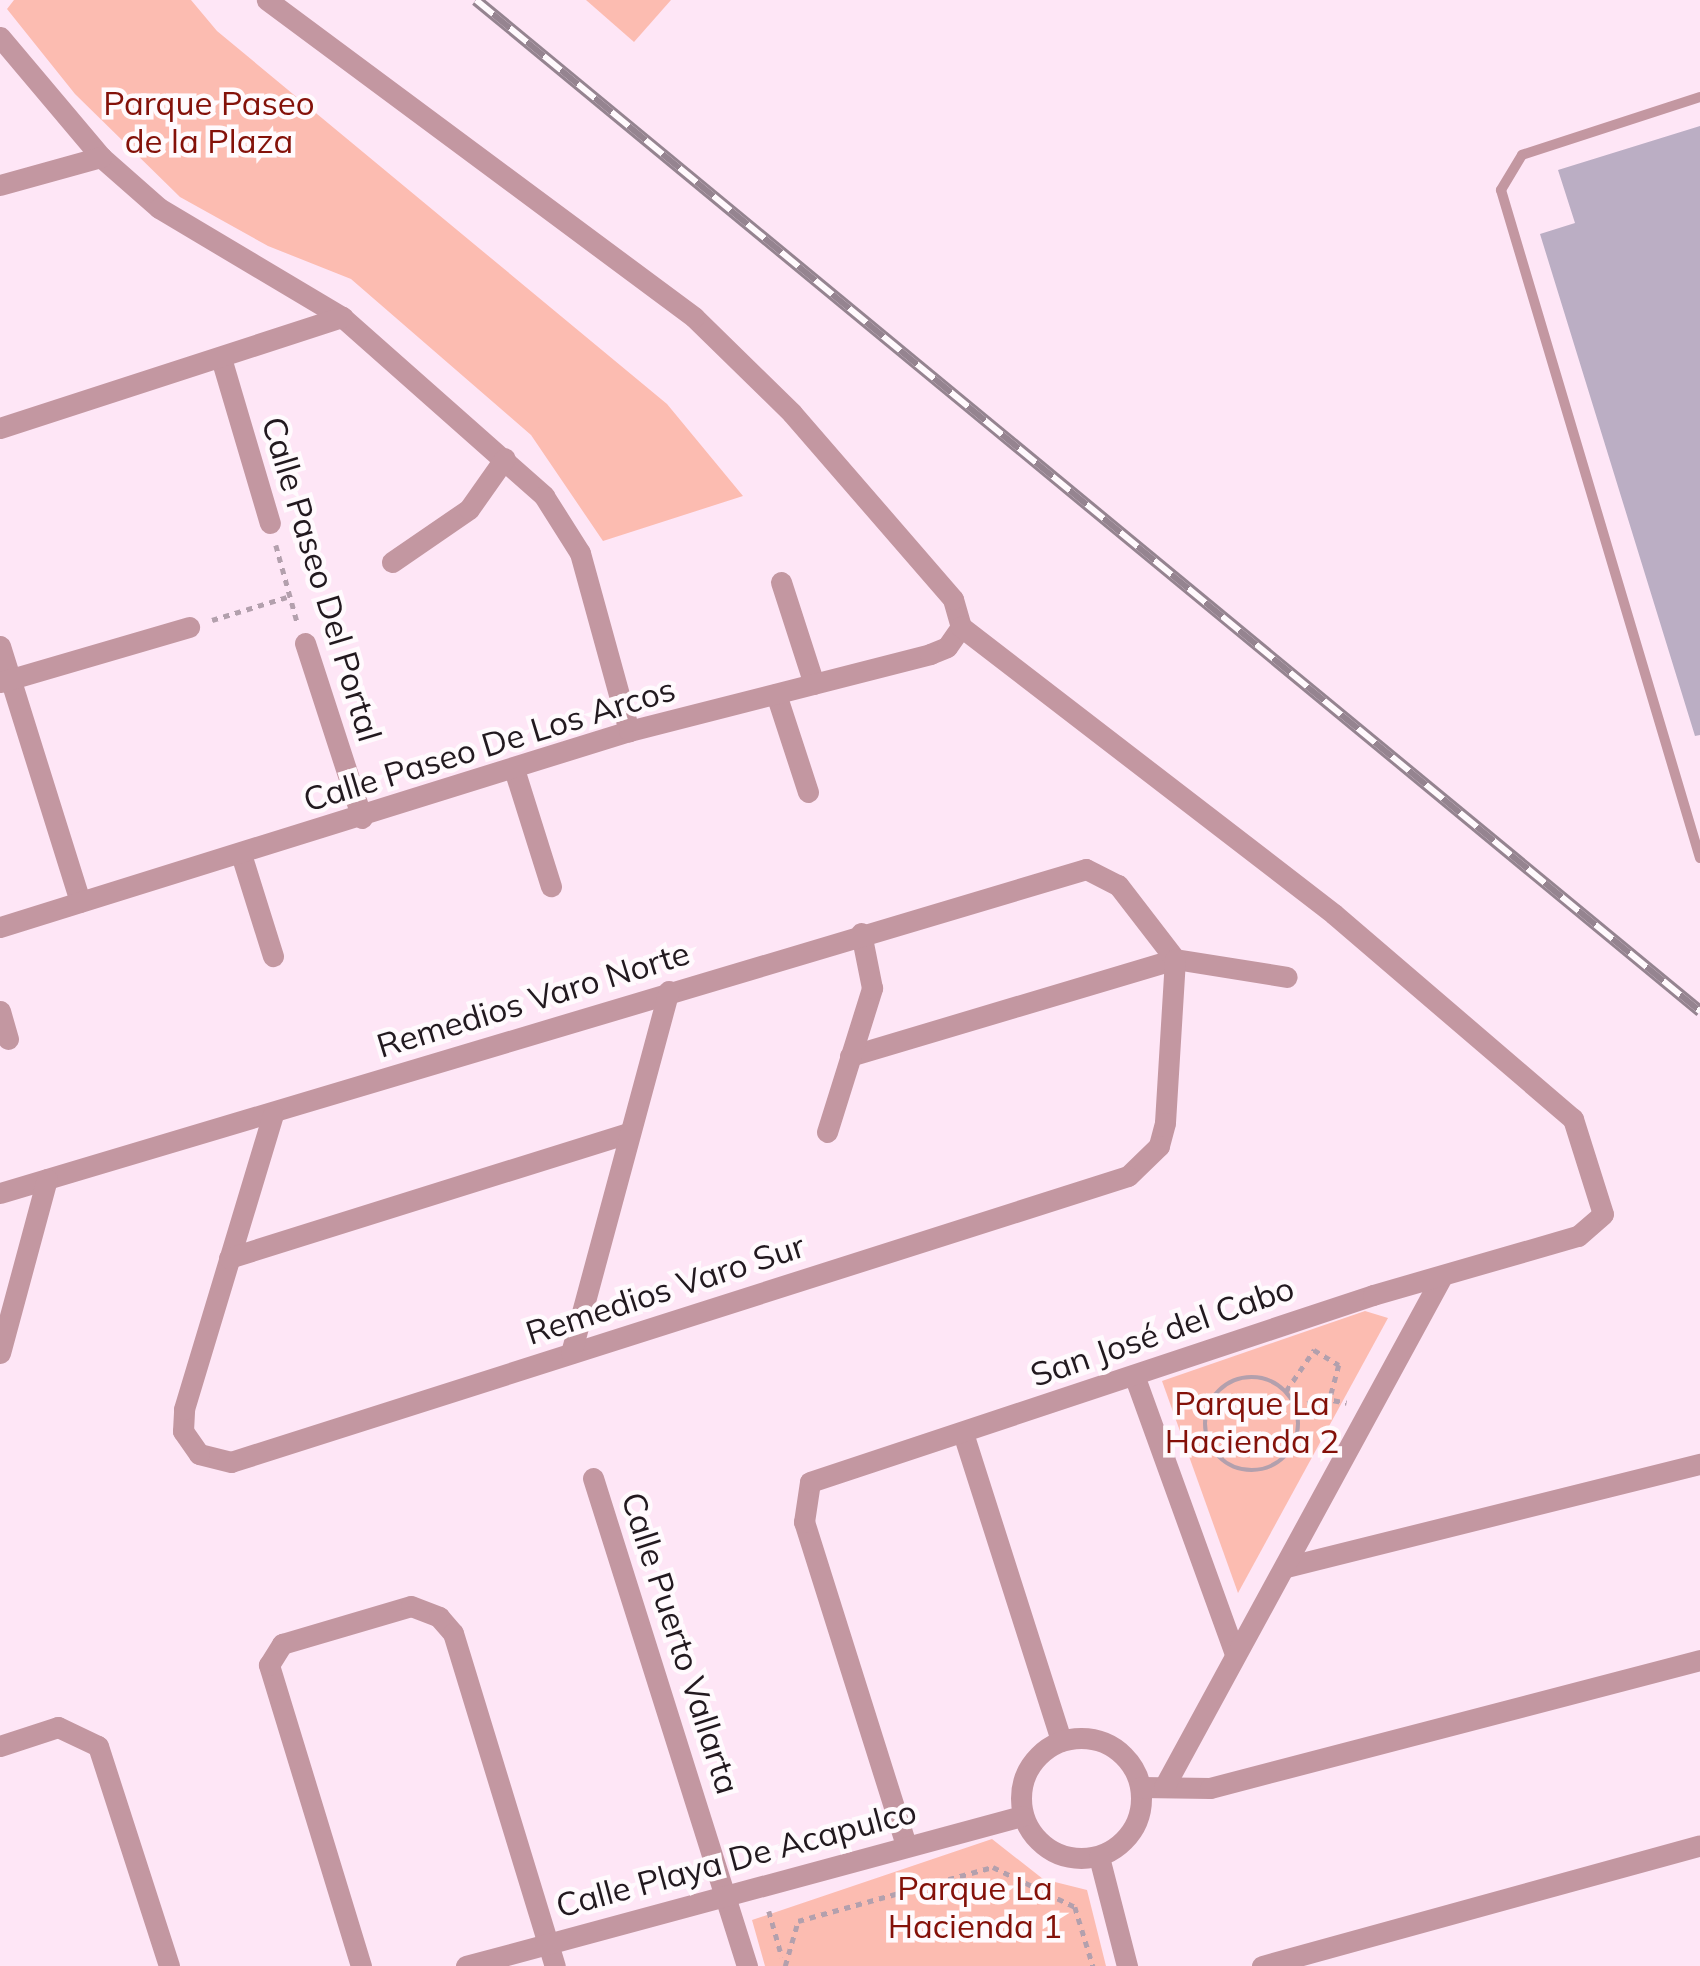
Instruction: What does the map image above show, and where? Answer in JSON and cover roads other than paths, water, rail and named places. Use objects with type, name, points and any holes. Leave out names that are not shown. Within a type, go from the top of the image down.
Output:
[{"type":"street","points":[[267,0],[694,317],[792,413],[952,599],[962,627]]},
{"type":"street","points":[[0,37],[101,157],[159,208],[342,317],[544,496],[580,553],[629,731]]},
{"type":"street","points":[[0,184],[101,157]]},
{"type":"street","points":[[0,428],[342,317]]},
{"type":"street","name":"Calle Paseo Del Portal","points":[[220,358],[270,523]]},
{"type":"street","points":[[392,562],[469,509],[505,458]]},
{"type":"street","points":[[781,582],[814,684]]},
{"type":"street","points":[[6,680],[189,627]]},
{"type":"street","name":"Calle Paseo De Los Arcos","points":[[0,927],[362,818],[629,731],[930,654],[962,627]]},
{"type":"street","name":"San José del Cabo","points":[[905,1845],[804,1522],[802,1498],[818,1476],[1578,1236],[1603,1214],[1574,1119],[1334,914],[962,627]]},
{"type":"street","name":"Calle Paseo Del Portal","points":[[305,643],[362,818]]},
{"type":"street","points":[[0,646],[6,680],[80,902]]},
{"type":"street","points":[[776,694],[808,792]]},
{"type":"street","points":[[514,769],[551,886]]},
{"type":"street","points":[[241,854],[273,956]]},
{"type":"street","name":"Remedios Varo Norte","points":[[0,1193],[1086,868],[1118,885],[1174,959]]},
{"type":"street","points":[[827,1132],[872,988],[861,933]]},
{"type":"street","points":[[850,1056],[1174,959],[1287,976]]},
{"type":"street","name":"Remedios Varo Sur","points":[[230,1258],[184,1409],[183,1431],[199,1454],[231,1462],[1128,1176],[1160,1146],[1168,1101],[1174,959]]},
{"type":"street","points":[[571,1353],[668,991]]},
{"type":"street","points":[[0,1011],[8,1039]]},
{"type":"street","points":[[230,1258],[273,1114]]},
{"type":"street","points":[[230,1258],[630,1132]]},
{"type":"street","points":[[0,1353],[47,1178]]},
{"type":"street","points":[[1441,1278],[1286,1567],[1152,1787],[1133,1830],[1099,1857],[1067,1858],[1039,1843],[1022,1816],[1021,1786],[1035,1758],[1061,1741],[1112,1745],[1152,1787],[1210,1788],[1700,1660]]},
{"type":"street","points":[[1134,1375],[1235,1654]]},
{"type":"street","points":[[963,1433],[1061,1741]]},
{"type":"street","points":[[1286,1567],[1698,1464]]},
{"type":"street","name":"Calle Puerto Vallarta","points":[[593,1478],[747,1966]]},
{"type":"street","points":[[362,1966],[273,1692],[269,1665],[282,1644],[411,1606],[439,1617],[453,1633],[551,1955]]},
{"type":"street","points":[[0,1746],[67,1728],[104,1754],[169,1966]]},
{"type":"street","name":"Calle Playa De Acapulco","points":[[466,1966],[551,1955],[905,1845],[1022,1816]]},
{"type":"street","points":[[1262,1966],[1700,1845]]},
{"type":"street","points":[[1099,1857],[1127,1966]]},
{"type":"lane","points":[[1700,97],[1522,155],[1501,190],[1700,858]]},
{"type":"railway","points":[[476,0],[1700,1011]]},
{"type":"park label","name":"Parque Paseo de la Plaza","points":[[209,122]]},
{"type":"park label","name":"Parque La Hacienda 2","points":[[1252,1422]]},
{"type":"park label","name":"Parque La Hacienda 1","points":[[975,1907]]}]
